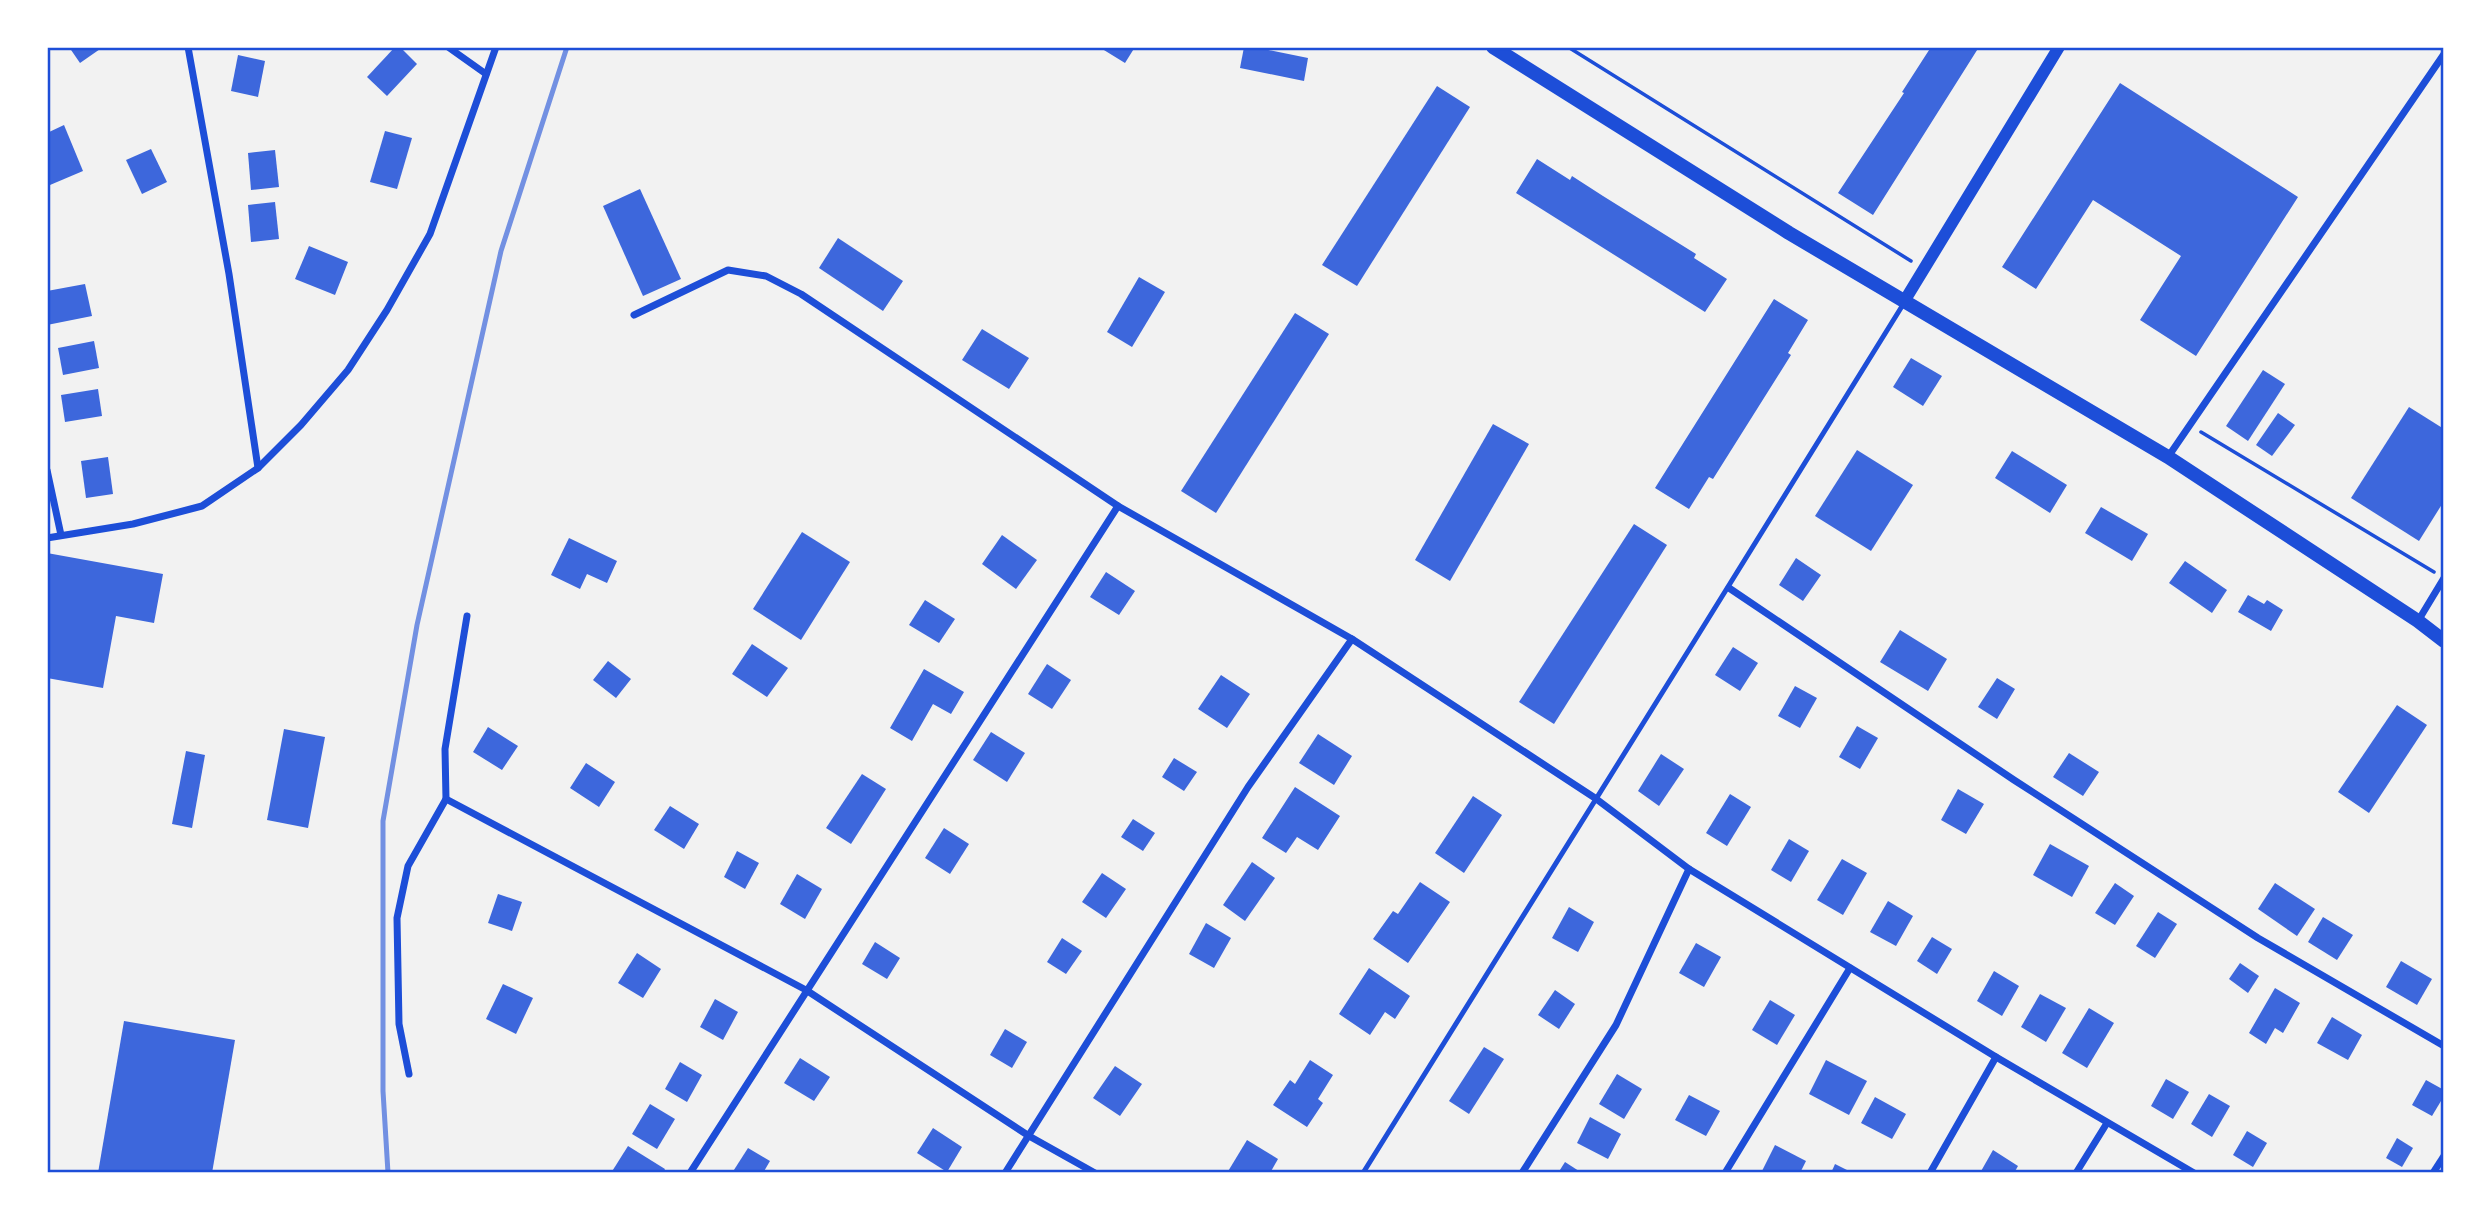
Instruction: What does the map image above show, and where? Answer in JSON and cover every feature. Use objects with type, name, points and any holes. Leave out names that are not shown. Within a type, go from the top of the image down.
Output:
[{"type":"main road","points":[[1493,47],[1790,233],[2168,457],[2418,621],[2444,641]]},
{"type":"street","points":[[188,47],[229,274],[258,468]]},
{"type":"street","points":[[448,47],[486,74]]},
{"type":"street","points":[[47,538],[133,524],[202,506],[258,468],[301,425],[348,370],[387,310],[430,234],[496,47]]},
{"type":"street","points":[[1905,300],[2059,47]]},
{"type":"street","points":[[2168,457],[2444,54]]},
{"type":"street","points":[[634,315],[728,270],[766,276],[801,294],[1118,506],[1352,639],[1595,798],[1689,869],[1996,1057],[2194,1173]]},
{"type":"street","points":[[47,470],[61,535]]},
{"type":"street","points":[[690,1173],[1118,506]]},
{"type":"street","points":[[2418,621],[2444,578]]},
{"type":"street","points":[[1729,589],[2014,780],[2258,938],[2444,1046]]},
{"type":"street","points":[[409,1074],[399,1024],[397,918],[408,866],[446,799],[445,750],[467,616]]},
{"type":"street","points":[[1005,1173],[1248,787],[1352,639]]},
{"type":"street","points":[[446,799],[806,990],[1029,1136],[1095,1173]]},
{"type":"street","points":[[1522,1173],[1616,1025],[1689,869]]},
{"type":"street","points":[[1725,1173],[1850,968]]},
{"type":"street","points":[[1930,1173],[1996,1057]]},
{"type":"street","points":[[2076,1173],[2107,1123]]},
{"type":"street","points":[[2434,1173],[2444,1156]]},
{"type":"lane","points":[[1363,1173],[1595,798],[1729,589],[1905,300]]},
{"type":"path","points":[[1567,47],[1924,270]]},
{"type":"path","points":[[2190,426],[2444,578]]},
{"type":"building","points":[[69,47],[103,47],[80,63]]},
{"type":"building","points":[[395,47],[400,47],[417,64],[387,96],[367,77]]},
{"type":"building","points":[[1099,47],[1135,47],[1125,63]]},
{"type":"building","points":[[1244,47],[1308,58],[1304,81],[1240,68]]},
{"type":"building","points":[[1931,47],[1979,47],[1873,215],[1838,193]]},
{"type":"building","points":[[238,55],[265,61],[258,97],[231,91]]},
{"type":"building","points":[[2120,83],[2298,197],[2196,356],[2140,320],[2181,256],[2093,200],[2036,289],[2002,267]]},
{"type":"building","points":[[1437,86],[1470,107],[1357,286],[1322,265]]},
{"type":"building","points":[[64,125],[83,171],[50,185],[47,179],[47,133]]},
{"type":"building","points":[[385,131],[412,138],[397,189],[370,182]]},
{"type":"building","points":[[151,149],[167,182],[142,194],[126,160]]},
{"type":"building","points":[[275,150],[279,187],[251,190],[248,153]]},
{"type":"building","points":[[1537,159],[1570,180],[1572,176],[1696,254],[1694,258],[1727,279],[1705,312],[1516,193]]},
{"type":"building","points":[[640,189],[681,279],[643,296],[603,206]]},
{"type":"building","points":[[275,202],[279,239],[251,242],[248,205]]},
{"type":"building","points":[[838,238],[903,281],[883,311],[819,268]]},
{"type":"building","points":[[309,246],[348,262],[335,295],[295,279]]},
{"type":"building","points":[[1139,277],[1165,292],[1132,347],[1107,332]]},
{"type":"building","points":[[85,284],[92,316],[47,325],[47,291]]},
{"type":"building","points":[[1774,299],[1808,320],[1788,353],[1791,355],[1713,479],[1709,477],[1689,509],[1655,488]]},
{"type":"building","points":[[1295,313],[1329,334],[1216,513],[1181,491]]},
{"type":"building","points":[[982,329],[1029,358],[1009,389],[962,360]]},
{"type":"building","points":[[94,341],[99,368],[63,375],[58,348]]},
{"type":"building","points":[[1911,358],[1942,376],[1923,406],[1893,387]]},
{"type":"building","points":[[2263,370],[2285,384],[2248,441],[2226,426]]},
{"type":"building","points":[[98,389],[102,416],[65,422],[61,395]]},
{"type":"building","points":[[2409,407],[2444,429],[2444,501],[2419,541],[2351,498]]},
{"type":"building","points":[[2278,413],[2295,425],[2272,456],[2256,445]]},
{"type":"building","points":[[1493,424],[1529,444],[1450,581],[1415,560]]},
{"type":"building","points":[[1857,450],[1913,485],[1871,551],[1815,516]]},
{"type":"building","points":[[2012,451],[2067,485],[2050,513],[1995,478]]},
{"type":"building","points":[[108,457],[113,494],[86,498],[81,461]]},
{"type":"building","points":[[2101,507],[2148,534],[2132,561],[2085,533]]},
{"type":"building","points":[[1634,524],[1667,545],[1554,724],[1519,702]]},
{"type":"building","points":[[802,532],[850,562],[801,640],[753,609]]},
{"type":"building","points":[[1002,535],[1037,560],[1016,589],[982,564]]},
{"type":"building","points":[[569,538],[617,561],[607,583],[587,574],[580,589],[551,575]]},
{"type":"building","points":[[47,553],[163,574],[154,623],[116,616],[103,688],[47,678]]},
{"type":"building","points":[[1796,558],[1821,575],[1803,601],[1779,585]]},
{"type":"building","points":[[2185,561],[2227,590],[2212,613],[2169,583]]},
{"type":"building","points":[[1106,572],[1135,591],[1119,615],[1090,597]]},
{"type":"building","points":[[2248,595],[2264,604],[2267,600],[2283,610],[2271,631],[2238,612]]},
{"type":"building","points":[[925,600],[955,619],[939,643],[909,625]]},
{"type":"building","points":[[1900,630],[1947,659],[1928,691],[1880,662]]},
{"type":"building","points":[[752,644],[788,668],[767,697],[732,674]]},
{"type":"building","points":[[1733,647],[1758,663],[1740,691],[1715,675]]},
{"type":"building","points":[[608,661],[631,679],[616,698],[593,680]]},
{"type":"building","points":[[1047,664],[1071,680],[1052,709],[1028,694]]},
{"type":"building","points":[[924,669],[964,692],[951,714],[933,704],[912,741],[890,728]]},
{"type":"building","points":[[1221,675],[1250,694],[1227,728],[1198,709]]},
{"type":"building","points":[[1997,678],[2015,689],[1997,719],[1978,707]]},
{"type":"building","points":[[1795,686],[1817,698],[1800,728],[1778,716]]},
{"type":"building","points":[[2397,705],[2427,725],[2369,813],[2338,792]]},
{"type":"building","points":[[1857,726],[1878,738],[1860,769],[1839,757]]},
{"type":"building","points":[[488,727],[518,746],[502,770],[473,752]]},
{"type":"building","points":[[284,729],[325,737],[308,828],[267,820]]},
{"type":"building","points":[[991,732],[1025,753],[1007,782],[973,760]]},
{"type":"building","points":[[1318,734],[1352,756],[1334,785],[1299,763]]},
{"type":"building","points":[[186,751],[205,755],[192,828],[172,824]]},
{"type":"building","points":[[2069,753],[2099,772],[2083,796],[2053,777]]},
{"type":"building","points":[[1661,754],[1684,769],[1659,806],[1638,791]]},
{"type":"building","points":[[1174,758],[1197,772],[1184,791],[1162,777]]},
{"type":"building","points":[[586,763],[615,782],[599,807],[570,788]]},
{"type":"building","points":[[862,774],[886,789],[851,844],[826,828]]},
{"type":"building","points":[[1295,787],[1340,816],[1318,850],[1297,837],[1286,853],[1262,838]]},
{"type":"building","points":[[1958,789],[1984,804],[1966,834],[1941,820]]},
{"type":"building","points":[[1730,794],[1751,807],[1727,846],[1706,833]]},
{"type":"building","points":[[1473,796],[1502,815],[1464,873],[1435,853]]},
{"type":"building","points":[[670,806],[699,824],[684,849],[654,830]]},
{"type":"building","points":[[1133,819],[1155,833],[1143,851],[1121,837]]},
{"type":"building","points":[[944,828],[969,844],[950,874],[925,858]]},
{"type":"building","points":[[1789,839],[1809,851],[1791,882],[1771,870]]},
{"type":"building","points":[[2050,844],[2089,866],[2072,897],[2033,875]]},
{"type":"building","points":[[737,851],[759,863],[745,889],[724,877]]},
{"type":"building","points":[[1842,859],[1867,873],[1843,915],[1817,900]]},
{"type":"building","points":[[1252,862],[1275,878],[1245,921],[1223,905]]},
{"type":"building","points":[[1102,873],[1126,889],[1106,918],[1082,902]]},
{"type":"building","points":[[797,874],[822,889],[805,919],[780,904]]},
{"type":"building","points":[[1420,882],[1450,902],[1408,963],[1373,939],[1393,911],[1398,914]]},
{"type":"building","points":[[2115,883],[2134,896],[2115,925],[2095,913]]},
{"type":"building","points":[[2275,883],[2315,909],[2297,936],[2258,909]]},
{"type":"building","points":[[498,894],[522,902],[512,931],[488,923]]},
{"type":"building","points":[[1888,901],[1913,916],[1896,946],[1870,932]]},
{"type":"building","points":[[1569,907],[1594,922],[1578,952],[1552,938]]},
{"type":"building","points":[[2158,912],[2177,924],[2155,958],[2136,946]]},
{"type":"building","points":[[2323,917],[2353,935],[2337,960],[2308,942]]},
{"type":"building","points":[[1206,923],[1231,938],[1214,968],[1189,954]]},
{"type":"building","points":[[1932,937],[1952,949],[1937,974],[1917,961]]},
{"type":"building","points":[[1062,938],[1082,951],[1066,974],[1047,962]]},
{"type":"building","points":[[875,942],[900,958],[887,979],[862,964]]},
{"type":"building","points":[[1696,943],[1721,957],[1704,987],[1679,973]]},
{"type":"building","points":[[637,953],[661,969],[643,998],[618,983]]},
{"type":"building","points":[[2401,961],[2432,979],[2417,1005],[2386,987]]},
{"type":"building","points":[[2240,963],[2259,976],[2248,993],[2229,979]]},
{"type":"building","points":[[1369,968],[1410,996],[1395,1019],[1385,1012],[1370,1035],[1339,1014]]},
{"type":"building","points":[[1994,971],[2019,986],[2002,1016],[1977,1001]]},
{"type":"building","points":[[503,984],[533,998],[516,1034],[486,1019]]},
{"type":"building","points":[[2275,988],[2300,1003],[2283,1033],[2275,1028],[2266,1044],[2249,1033]]},
{"type":"building","points":[[1555,990],[1575,1004],[1559,1029],[1538,1015]]},
{"type":"building","points":[[2040,994],[2066,1008],[2046,1042],[2021,1027]]},
{"type":"building","points":[[715,999],[738,1012],[723,1040],[700,1027]]},
{"type":"building","points":[[1770,1000],[1795,1015],[1777,1045],[1752,1030]]},
{"type":"building","points":[[2089,1008],[2114,1023],[2087,1068],[2062,1053]]},
{"type":"building","points":[[2332,1017],[2362,1035],[2348,1060],[2317,1043]]},
{"type":"building","points":[[124,1021],[235,1040],[212,1173],[98,1173]]},
{"type":"building","points":[[1005,1029],[1027,1042],[1012,1068],[990,1055]]},
{"type":"building","points":[[1484,1047],[1504,1059],[1469,1114],[1449,1101]]},
{"type":"building","points":[[800,1058],[830,1077],[814,1101],[784,1083]]},
{"type":"building","points":[[1310,1060],[1333,1075],[1318,1099],[1323,1103],[1307,1127],[1273,1105],[1290,1080],[1295,1084]]},
{"type":"building","points":[[1826,1060],[1867,1081],[1849,1115],[1809,1094]]},
{"type":"building","points":[[680,1062],[702,1075],[687,1102],[665,1089]]},
{"type":"building","points":[[1115,1066],[1142,1084],[1120,1116],[1093,1098]]},
{"type":"building","points":[[1617,1074],[1642,1089],[1624,1119],[1599,1104]]},
{"type":"building","points":[[2166,1079],[2189,1092],[2173,1119],[2151,1106]]},
{"type":"building","points":[[2426,1080],[2444,1090],[2444,1096],[2432,1116],[2412,1105]]},
{"type":"building","points":[[2209,1094],[2230,1106],[2212,1137],[2191,1124]]},
{"type":"building","points":[[1689,1095],[1720,1111],[1706,1136],[1675,1120]]},
{"type":"building","points":[[1875,1097],[1906,1114],[1892,1139],[1861,1123]]},
{"type":"building","points":[[650,1104],[675,1119],[657,1149],[632,1134]]},
{"type":"building","points":[[1590,1117],[1621,1134],[1608,1159],[1577,1143]]},
{"type":"building","points":[[933,1128],[962,1147],[947,1172],[917,1153]]},
{"type":"building","points":[[2247,1131],[2267,1143],[2253,1167],[2233,1155]]},
{"type":"building","points":[[2397,1138],[2413,1148],[2402,1167],[2386,1158]]},
{"type":"building","points":[[1247,1140],[1278,1159],[1270,1173],[1227,1173]]},
{"type":"building","points":[[1775,1145],[1806,1161],[1800,1173],[1762,1171]]},
{"type":"building","points":[[628,1146],[665,1169],[663,1173],[611,1173]]},
{"type":"building","points":[[748,1148],[770,1161],[763,1173],[732,1173]]},
{"type":"building","points":[[1993,1150],[2018,1166],[2014,1173],[1980,1173]]},
{"type":"building","points":[[1565,1162],[1582,1173],[1558,1173]]},
{"type":"building","points":[[1835,1164],[1853,1173],[1831,1173]]},
{"type":"railway","points":[[388,1173],[383,1091],[383,821],[417,625],[501,251],[567,47]]}]
